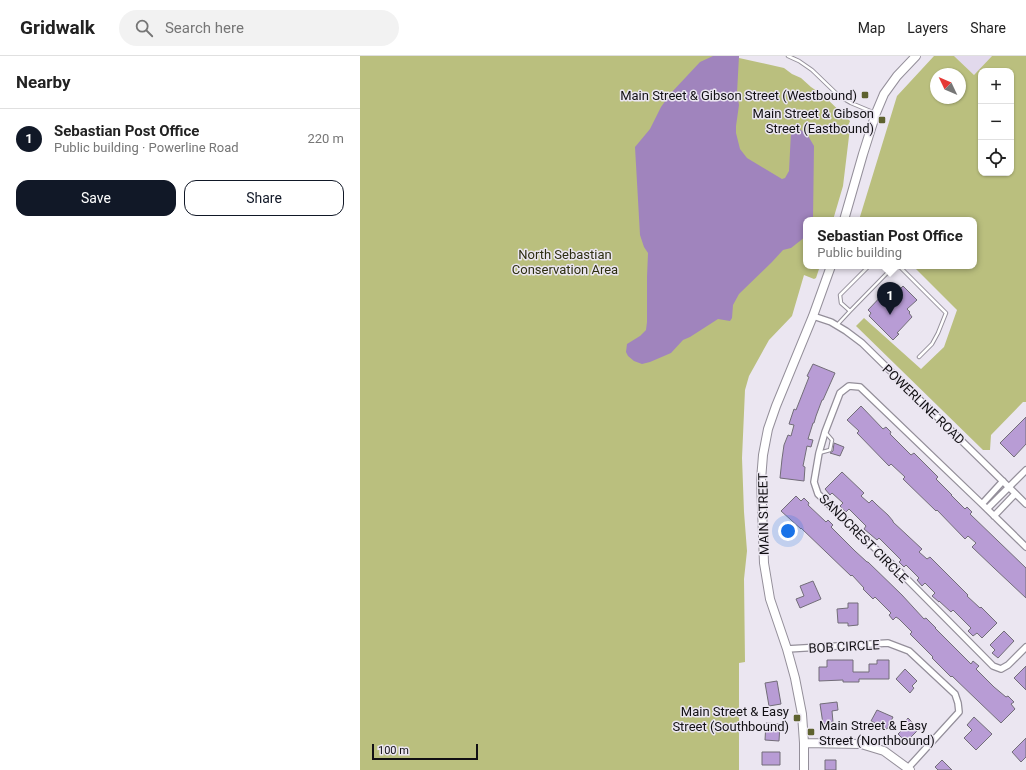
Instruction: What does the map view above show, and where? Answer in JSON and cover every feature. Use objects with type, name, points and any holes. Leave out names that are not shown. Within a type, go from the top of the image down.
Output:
[{"type":"street","points":[[845,217],[876,113],[884,94],[916,56]]},
{"type":"street","name":"MAIN STREET","points":[[804,770],[802,714],[795,678],[787,649],[770,599],[764,563],[760,480],[768,429],[830,269]]},
{"type":"street","name":"POWERLINE ROAD","points":[[813,316],[832,322],[862,343],[1026,504]]},
{"type":"street","name":"SANDCREST CIRCLE","points":[[1026,548],[988,509],[860,387],[849,386],[840,392],[825,432],[819,454],[814,482],[818,494],[890,562],[993,666],[1001,669],[1008,665],[1026,647]]},
{"type":"street","points":[[988,509],[1026,470]]},
{"type":"street","points":[[982,504],[1003,481]]},
{"type":"street","points":[[994,516],[1015,494]]},
{"type":"street","name":"BOB CIRCLE","points":[[787,649],[888,643],[909,651],[955,694],[959,712],[909,769]]},
{"type":"street","points":[[804,743],[861,744],[884,751],[909,769]]},
{"type":"lane","points":[[788,56],[799,61],[812,70],[839,96],[851,103],[876,113]]},
{"type":"lane","points":[[850,311],[841,303],[840,295],[866,269]]},
{"type":"lane","points":[[837,325],[891,269]]},
{"type":"lane","points":[[902,269],[946,313],[932,344],[919,357]]},
{"type":"lane","points":[[819,454],[830,450],[832,440],[825,432]]},
{"type":"shaded area","points":[[713,56],[739,56],[737,93],[739,105],[736,133],[740,149],[747,158],[782,179],[785,178],[789,171],[791,132],[798,128],[807,134],[814,146],[813,217],[803,217],[803,239],[791,248],[783,250],[739,294],[733,305],[732,318],[730,321],[718,319],[683,340],[671,353],[642,364],[634,361],[626,352],[627,344],[640,336],[646,330],[647,322],[648,253],[644,247],[640,235],[635,147],[650,129],[661,107],[671,93],[700,62]]},
{"type":"shaded area","points":[[954,56],[992,56],[981,68],[978,68],[978,71],[974,75]]},
{"type":"green space","name":"North Sebastian Conservation Area","points":[[360,56],[739,56],[739,58],[784,68],[801,78],[824,96],[850,121],[848,126],[850,128],[843,186],[834,217],[803,217],[803,269],[819,269],[816,278],[814,279],[804,275],[792,316],[769,340],[749,376],[745,390],[742,458],[747,551],[744,579],[745,662],[739,663],[739,770],[360,770]]},
{"type":"green space","points":[[934,56],[954,56],[974,75],[978,71],[978,176],[1014,176],[1014,68],[981,68],[992,56],[1026,56],[1026,402],[1023,402],[991,435],[990,450],[983,450],[856,326],[864,318],[921,369],[944,347],[957,310],[916,269],[977,269],[977,217],[860,217],[897,96]]},
{"type":"building","points":[[903,286],[917,300],[907,309],[912,317],[897,333],[899,334],[893,340],[869,316],[871,313],[868,310],[886,291],[892,297]]},
{"type":"building","points":[[813,364],[835,373],[822,400],[808,439],[813,440],[811,447],[807,446],[803,466],[805,467],[804,481],[780,478],[784,445],[788,435],[791,436],[794,425],[789,424],[794,409],[796,410],[809,377],[807,376]]},
{"type":"building","points":[[861,406],[883,429],[886,427],[891,432],[890,434],[911,455],[914,453],[938,477],[936,479],[951,495],[965,509],[967,507],[972,512],[970,514],[1026,568],[1026,598],[972,547],[976,543],[968,536],[965,539],[937,510],[936,511],[903,479],[905,477],[891,464],[889,466],[857,433],[859,431],[847,420]]},
{"type":"building","points":[[1026,417],[1026,444],[1014,457],[1000,443]]},
{"type":"building","points":[[834,443],[844,447],[840,456],[830,453],[833,451]]},
{"type":"building","points":[[842,472],[864,493],[861,496],[869,503],[872,500],[922,549],[919,552],[927,559],[930,557],[968,595],[967,596],[997,623],[982,638],[977,633],[973,636],[968,631],[971,628],[953,610],[951,612],[932,596],[935,593],[925,583],[922,586],[917,580],[919,578],[906,565],[904,567],[899,562],[901,560],[879,538],[877,540],[864,529],[866,526],[849,509],[846,512],[840,506],[843,503],[832,493],[830,495],[825,489]]},
{"type":"building","points":[[796,496],[801,501],[804,498],[809,503],[808,505],[826,522],[828,520],[833,525],[831,527],[902,595],[924,619],[926,618],[971,664],[973,661],[979,666],[976,669],[994,687],[1014,702],[1011,704],[1015,709],[1001,723],[932,658],[933,657],[910,634],[912,632],[899,619],[896,617],[893,620],[889,615],[891,613],[875,597],[873,599],[852,575],[851,576],[781,511]]},
{"type":"building","points":[[813,581],[821,599],[800,608],[796,599],[804,596],[800,586]]},
{"type":"building","points":[[848,603],[858,603],[858,625],[848,626],[848,623],[838,623],[837,609],[848,608]]},
{"type":"building","points":[[1004,631],[1014,641],[998,658],[992,653],[995,650],[990,645]]},
{"type":"building","points":[[827,660],[853,660],[853,672],[869,672],[869,664],[877,664],[877,660],[889,660],[889,679],[859,679],[859,682],[843,682],[843,680],[819,681],[819,667],[827,667]]},
{"type":"building","points":[[1026,666],[1026,690],[1014,678]]},
{"type":"building","points":[[905,669],[917,681],[912,686],[914,688],[910,693],[896,679]]},
{"type":"building","points":[[777,681],[781,704],[769,706],[765,683]]},
{"type":"building","points":[[837,702],[838,710],[832,711],[833,722],[823,724],[820,704]]},
{"type":"building","points":[[877,710],[893,717],[887,729],[871,721]]},
{"type":"building","points":[[974,717],[992,734],[976,750],[964,738],[972,730],[967,725]]},
{"type":"building","points":[[908,718],[919,729],[906,742],[898,734],[903,729],[900,726]]},
{"type":"building","points":[[766,723],[780,724],[779,741],[765,740]]},
{"type":"building","points":[[1026,738],[1026,757],[1021,762],[1012,752]]},
{"type":"building","points":[[762,752],[780,752],[780,765],[762,765]]},
{"type":"building","points":[[825,760],[836,760],[836,770],[825,770]]},
{"type":"building","points":[[942,760],[952,770],[938,770],[935,767]]},
{"type":"place","name":"Main Street & Gibson Street (Westbound)","points":[[865,95]]},
{"type":"place","name":"Main Street & Gibson Street (Eastbound)","points":[[882,120]]},
{"type":"place","name":"Sebastian Post Office","points":[[890,315]]},
{"type":"place","name":"Main Street & Easy Street (Southbound)","points":[[797,718]]},
{"type":"place","name":"Main Street & Easy Street (Northbound)","points":[[811,732]]}]
